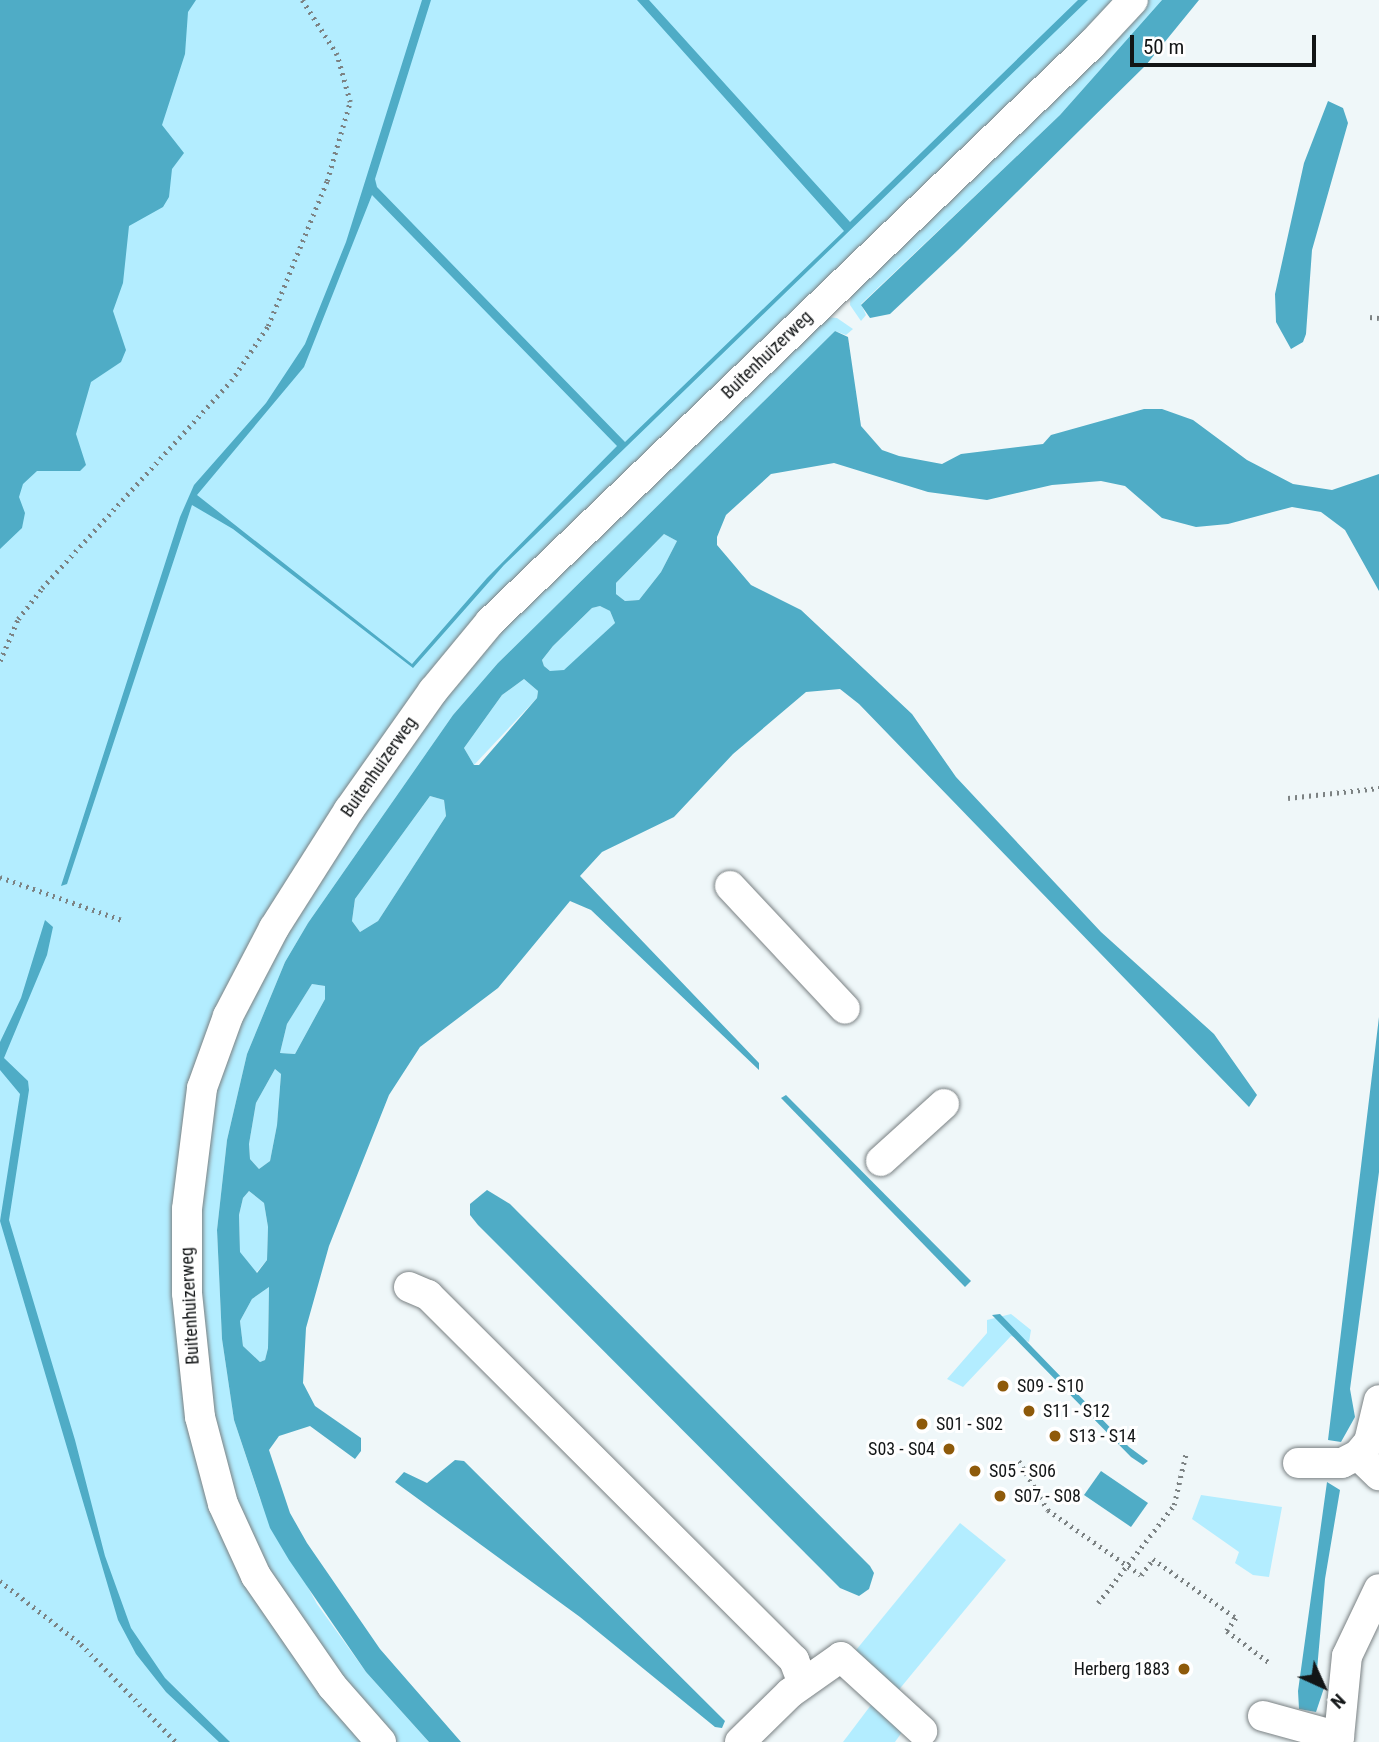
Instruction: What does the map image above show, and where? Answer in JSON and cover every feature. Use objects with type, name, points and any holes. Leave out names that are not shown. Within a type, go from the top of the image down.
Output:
[{"type":"street","name":"Buitenhuizerweg","points":[[381,1742],[332,1686],[256,1576],[223,1504],[202,1427],[187,1293],[187,1209],[200,1099],[228,1016],[327,843],[414,716],[490,622],[1066,69],[1133,0]]},
{"type":"street","points":[[730,886],[845,1009]]},
{"type":"street","points":[[881,1161],[944,1104]]},
{"type":"street","points":[[409,1287],[428,1295],[784,1650],[803,1683]]},
{"type":"street","points":[[1298,1463],[1369,1465],[1370,1442],[1379,1400]]},
{"type":"street","points":[[1263,1716],[1350,1739],[1347,1656],[1379,1589]]},
{"type":"street","points":[[740,1742],[803,1683],[841,1657],[922,1731]]},
{"type":"path","points":[[0,662],[18,619],[231,381],[274,313],[327,181],[350,102],[337,55],[302,0]]},
{"type":"path","points":[[1370,317],[1379,318]]},
{"type":"path","points":[[1288,798],[1379,789]]},
{"type":"path","points":[[0,877],[122,920]]},
{"type":"path","points":[[1098,1603],[1174,1505],[1186,1453]]},
{"type":"path","points":[[1019,1461],[1048,1510],[1141,1575],[1153,1559],[1236,1618],[1227,1631],[1270,1663]]},
{"type":"path","points":[[0,1581],[88,1651],[176,1742]]},
{"type":"shaded area","points":[[0,0],[1121,0],[402,718],[189,1108],[209,1487],[368,1742],[0,1742]]},
{"type":"shaded area","points":[[0,0],[196,0],[188,12],[185,54],[162,125],[184,153],[172,169],[169,197],[163,207],[129,226],[123,283],[113,311],[126,350],[121,362],[91,382],[76,434],[86,465],[80,471],[37,471],[23,484],[19,497],[25,513],[22,528],[0,549]]},
{"type":"shaded area","points":[[422,0],[431,0],[375,179],[377,187],[625,442],[844,231],[637,0],[649,0],[850,222],[1078,0],[1088,0],[504,565],[413,668],[233,529],[192,505],[67,884],[61,886],[180,517],[194,485],[266,403],[305,344],[346,242]],"holes":[[[372,195],[617,446],[487,578],[412,664],[197,495],[304,367]]]},
{"type":"shaded area","points":[[1145,0],[1162,0],[1060,115],[861,304],[866,315],[861,321],[850,305],[851,291]]},
{"type":"shaded area","points":[[1162,0],[1199,0],[1146,65],[958,250],[890,314],[870,318],[861,305],[1060,115]]},
{"type":"shaded area","points":[[1328,101],[1343,108],[1348,123],[1312,250],[1306,334],[1303,342],[1291,349],[1276,322],[1275,294],[1304,163]]},
{"type":"shaded area","points":[[825,317],[837,318],[853,329],[846,335],[835,331],[498,663],[453,715],[308,923],[285,962],[247,1054],[227,1140],[217,1230],[222,1339],[234,1420],[260,1499],[317,1604],[366,1672],[429,1742],[393,1742],[268,1578],[220,1467],[195,1238],[212,1086],[272,947],[483,642]]},
{"type":"shaded area","points":[[835,331],[848,337],[861,426],[882,450],[899,456],[942,464],[961,454],[1043,444],[1051,435],[1144,409],[1162,409],[1193,420],[1247,460],[1293,484],[1332,490],[1379,474],[1379,591],[1345,530],[1321,512],[1292,507],[1228,524],[1196,527],[1162,518],[1125,486],[1101,481],[1052,485],[987,500],[928,492],[834,463],[771,474],[726,515],[717,537],[717,545],[751,585],[801,610],[912,714],[956,777],[1101,932],[1214,1034],[1257,1095],[1249,1107],[859,704],[840,689],[806,692],[733,754],[674,817],[602,852],[580,876],[759,1063],[759,1070],[591,910],[570,901],[498,988],[420,1047],[389,1095],[329,1246],[306,1328],[303,1383],[315,1406],[361,1438],[361,1451],[355,1459],[310,1426],[279,1436],[269,1450],[290,1513],[307,1543],[380,1649],[461,1742],[429,1742],[366,1672],[270,1528],[234,1420],[222,1339],[217,1230],[227,1140],[247,1054],[285,962],[308,923],[453,715],[498,663]],"holes":[[[664,534],[677,541],[661,572],[639,600],[625,601],[616,594],[616,583]],[[600,606],[610,611],[615,623],[564,670],[550,671],[544,666],[542,660],[592,608]],[[524,679],[538,691],[537,698],[479,765],[474,765],[464,748],[502,695]],[[430,796],[444,800],[446,816],[378,921],[360,932],[352,921],[355,899]],[[312,984],[325,986],[325,999],[295,1054],[280,1053],[287,1024]],[[275,1069],[281,1074],[277,1125],[270,1161],[259,1169],[250,1159],[249,1144],[256,1103]],[[249,1191],[264,1203],[268,1227],[267,1260],[257,1273],[240,1252],[239,1215],[243,1198]],[[269,1287],[268,1348],[265,1360],[260,1362],[243,1346],[240,1321],[252,1299]]]},
{"type":"shaded area","points":[[664,534],[677,541],[661,572],[639,600],[625,601],[616,594],[616,583]]},
{"type":"shaded area","points":[[600,606],[610,611],[615,623],[564,671],[550,671],[544,666],[542,660],[553,646],[592,608]]},
{"type":"shaded area","points":[[524,679],[538,691],[537,698],[474,765],[464,748],[502,695]]},
{"type":"shaded area","points":[[430,796],[444,800],[446,816],[378,921],[360,932],[352,921],[355,899]]},
{"type":"shaded area","points":[[45,920],[53,927],[47,955],[4,1058],[28,1081],[29,1090],[9,1220],[75,1440],[105,1556],[131,1628],[165,1678],[230,1742],[219,1742],[166,1692],[136,1654],[118,1620],[0,1221],[20,1094],[0,1070],[0,1042],[21,998]]},
{"type":"shaded area","points":[[312,984],[325,986],[325,999],[295,1054],[280,1053],[287,1024]]},
{"type":"shaded area","points":[[1379,1017],[1379,1172],[1350,1389],[1355,1417],[1341,1442],[1328,1440]]},
{"type":"shaded area","points":[[275,1069],[281,1074],[277,1125],[270,1161],[259,1169],[250,1159],[249,1144],[256,1103]]},
{"type":"shaded area","points":[[786,1095],[971,1281],[965,1287],[781,1098]]},
{"type":"shaded area","points":[[487,1190],[510,1204],[870,1566],[874,1573],[869,1589],[859,1596],[840,1588],[478,1225],[470,1215],[470,1204]]},
{"type":"shaded area","points":[[249,1191],[264,1203],[268,1227],[267,1260],[256,1273],[240,1253],[239,1215],[243,1198]]},
{"type":"shaded area","points":[[269,1287],[268,1348],[265,1360],[260,1362],[243,1346],[240,1321],[252,1299]]},
{"type":"shaded area","points":[[1000,1314],[1129,1447],[1148,1461],[1143,1465],[1131,1457],[992,1315]]},
{"type":"shaded area","points":[[1011,1314],[1031,1330],[1029,1342],[1011,1336],[963,1387],[947,1379],[987,1333],[987,1320]]},
{"type":"shaded area","points":[[455,1460],[464,1461],[725,1721],[722,1728],[715,1727],[580,1617],[395,1482],[404,1472],[427,1483]]},
{"type":"shaded area","points":[[1101,1471],[1148,1503],[1131,1527],[1084,1495]]},
{"type":"shaded area","points":[[1327,1482],[1340,1490],[1325,1579],[1317,1670],[1324,1688],[1316,1712],[1299,1709],[1298,1691]]},
{"type":"shaded area","points":[[1201,1495],[1282,1507],[1269,1577],[1253,1575],[1235,1563],[1239,1552],[1192,1519]]},
{"type":"shaded area","points":[[960,1523],[1006,1560],[897,1692],[852,1655]]},
{"type":"shaded area","points":[[871,1705],[902,1732],[895,1742],[843,1742]]},
{"type":"place","name":"S09 - S10","points":[[1003,1386]]},
{"type":"place","name":"S11 - S12","points":[[1029,1411]]},
{"type":"place","name":"S01 - S02","points":[[922,1424]]},
{"type":"place","name":"S13 - S14","points":[[1055,1436]]},
{"type":"place","name":"S03 - S04","points":[[949,1449]]},
{"type":"place","name":"S05 - S06","points":[[975,1471]]},
{"type":"place","name":"S07 - S08","points":[[1000,1496]]},
{"type":"place","name":"Herberg 1883","points":[[1184,1669]]}]
